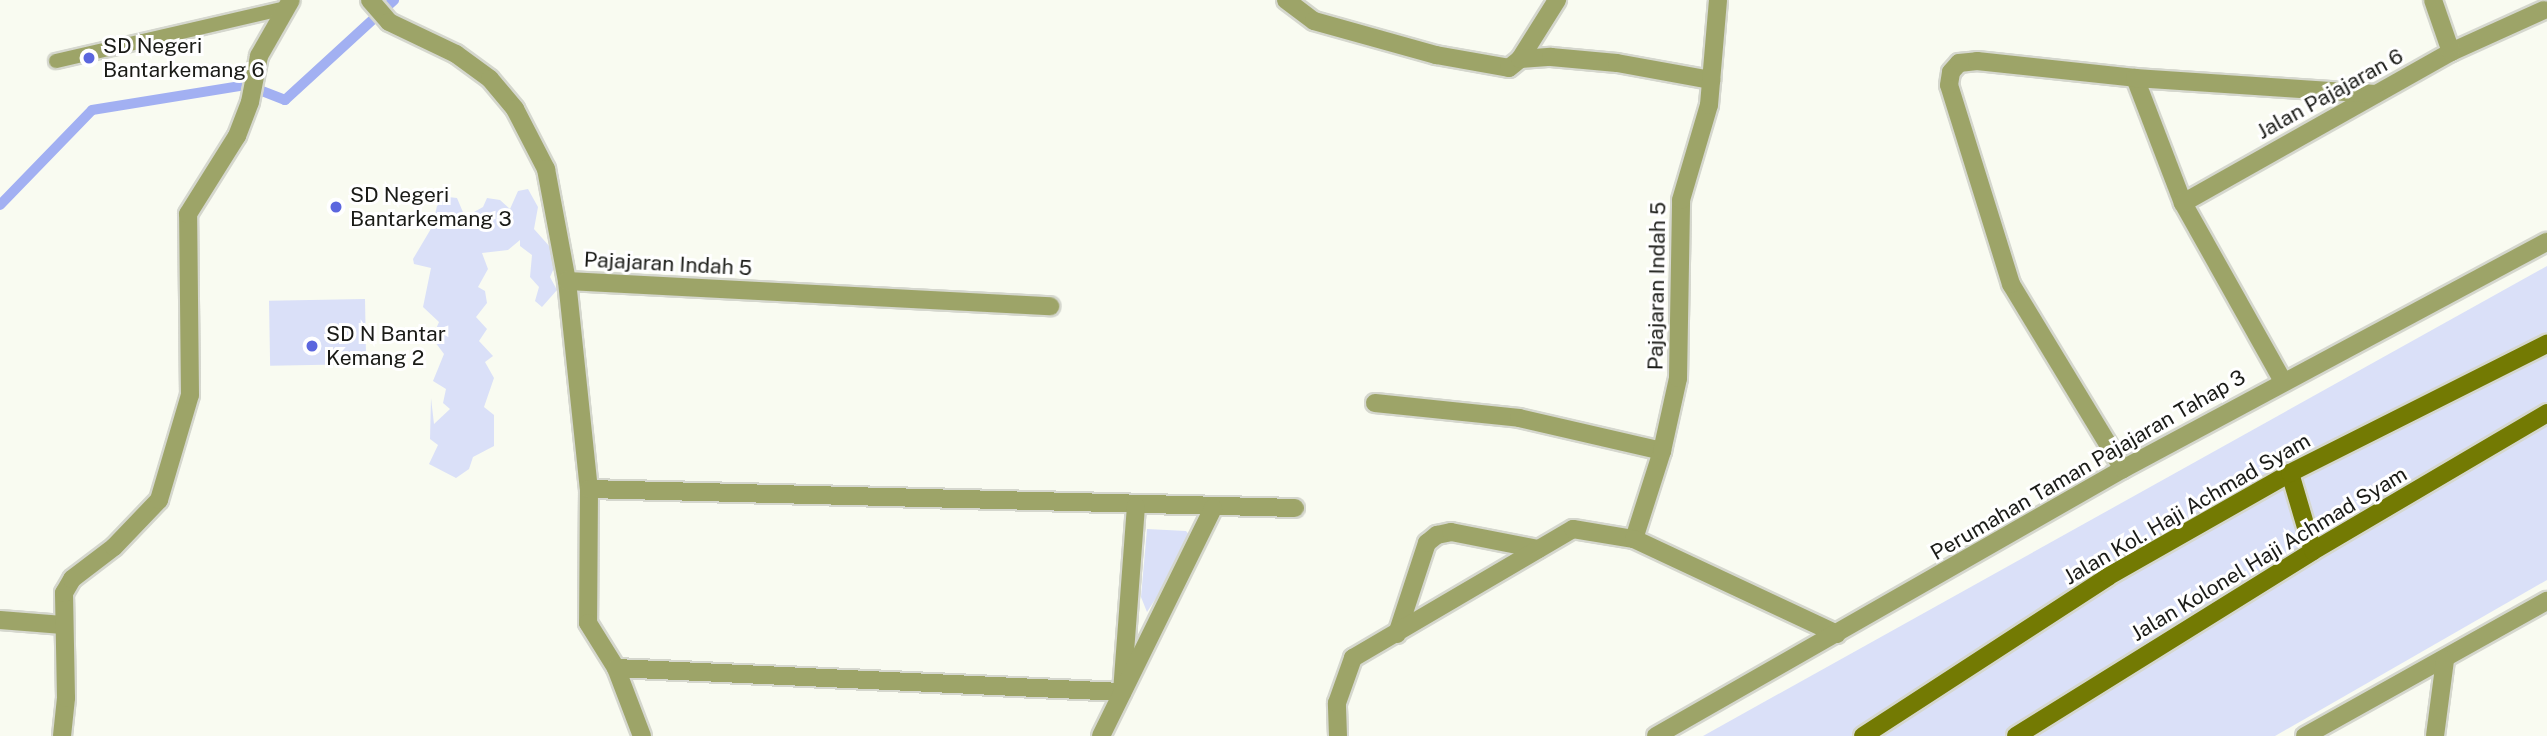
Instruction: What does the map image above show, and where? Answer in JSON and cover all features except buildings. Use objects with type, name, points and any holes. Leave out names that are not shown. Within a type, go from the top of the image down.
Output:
[{"type":"main road","name":"Jalan Kol. Haji Achmad Syam","points":[[1863,736],[2109,576],[2290,473],[2547,344]]},
{"type":"main road","name":"Jalan Kolonel Haji Achmad Syam","points":[[2017,736],[2313,551],[2547,413]]},
{"type":"main road","points":[[2290,473],[2313,551]]},
{"type":"street","points":[[1286,0],[1314,20],[1436,55],[1509,68],[1520,59],[1557,0]]},
{"type":"street","name":"Pajajaran Indah 5","points":[[1634,540],[1662,451],[1681,346],[1681,200],[1704,126],[1718,0]]},
{"type":"street","points":[[2433,0],[2451,52]]},
{"type":"street","name":"Pajajaran Indah 5","points":[[371,2],[389,22],[456,54],[490,79],[515,109],[546,169],[567,281],[1050,306]]},
{"type":"street","points":[[62,736],[66,698],[64,593],[72,579],[114,547],[159,500],[190,395],[188,215],[237,136],[250,102],[259,56],[287,5]]},
{"type":"street","name":"Jalan Pajajaran 6","points":[[2183,203],[2451,52],[2544,10]]},
{"type":"street","points":[[1520,59],[1551,57],[1617,63],[1711,80]]},
{"type":"street","points":[[2123,469],[2011,284],[1949,85],[1951,72],[1967,61],[2135,78],[2375,94]]},
{"type":"street","points":[[2135,78],[2183,203],[2283,381]]},
{"type":"street","name":"Perumahan Taman Pajajaran Tahap 3","points":[[1656,736],[2123,469],[2547,242]]},
{"type":"street","points":[[567,281],[589,489],[588,623],[616,668],[642,736]]},
{"type":"street","points":[[1375,403],[1518,418],[1662,451]]},
{"type":"street","points":[[589,489],[1136,507],[1295,509]]},
{"type":"street","points":[[1122,692],[1136,507]]},
{"type":"street","points":[[1101,736],[1213,508]]},
{"type":"street","points":[[1338,736],[1337,703],[1353,658],[1573,529],[1634,540],[1837,634]]},
{"type":"street","points":[[1397,634],[1427,543],[1437,535],[1451,532],[1538,549]]},
{"type":"street","points":[[2305,736],[2547,601]]},
{"type":"street","points":[[0,620],[63,625]]},
{"type":"street","points":[[2435,736],[2445,660]]},
{"type":"street","points":[[616,668],[1122,692]]},
{"type":"lane","points":[[56,61],[287,5]]},
{"type":"shaded area","points":[[528,189],[538,207],[534,229],[559,257],[550,277],[557,290],[542,307],[535,301],[539,287],[530,277],[532,255],[520,246],[520,240],[508,250],[482,253],[488,269],[478,287],[485,291],[487,303],[476,317],[487,329],[479,341],[493,356],[485,362],[494,378],[484,407],[494,415],[494,446],[473,457],[469,469],[456,478],[429,464],[438,445],[430,439],[431,398],[434,424],[450,409],[443,403],[446,389],[433,381],[444,354],[432,338],[439,322],[423,307],[431,268],[414,264],[413,259],[432,227],[437,206],[448,197],[457,198],[465,217],[483,207],[487,198],[500,200],[510,209],[518,191]]},
{"type":"shaded area","points":[[2547,266],[2547,580],[2275,736],[1703,736]]},
{"type":"shaded area","points":[[365,299],[366,364],[270,366],[269,301]]},
{"type":"shaded area","points":[[1147,529],[1186,531],[1194,541],[1147,612],[1141,597]]},
{"type":"waterway","points":[[0,205],[92,110],[247,85],[285,100],[394,0]]},
{"type":"place","name":"SD Negeri Bantarkemang 6","points":[[89,58]]},
{"type":"place","name":"SD Negeri Bantarkemang 3","points":[[336,207]]},
{"type":"place","name":"SD N Bantar Kemang 2","points":[[312,346]]}]
